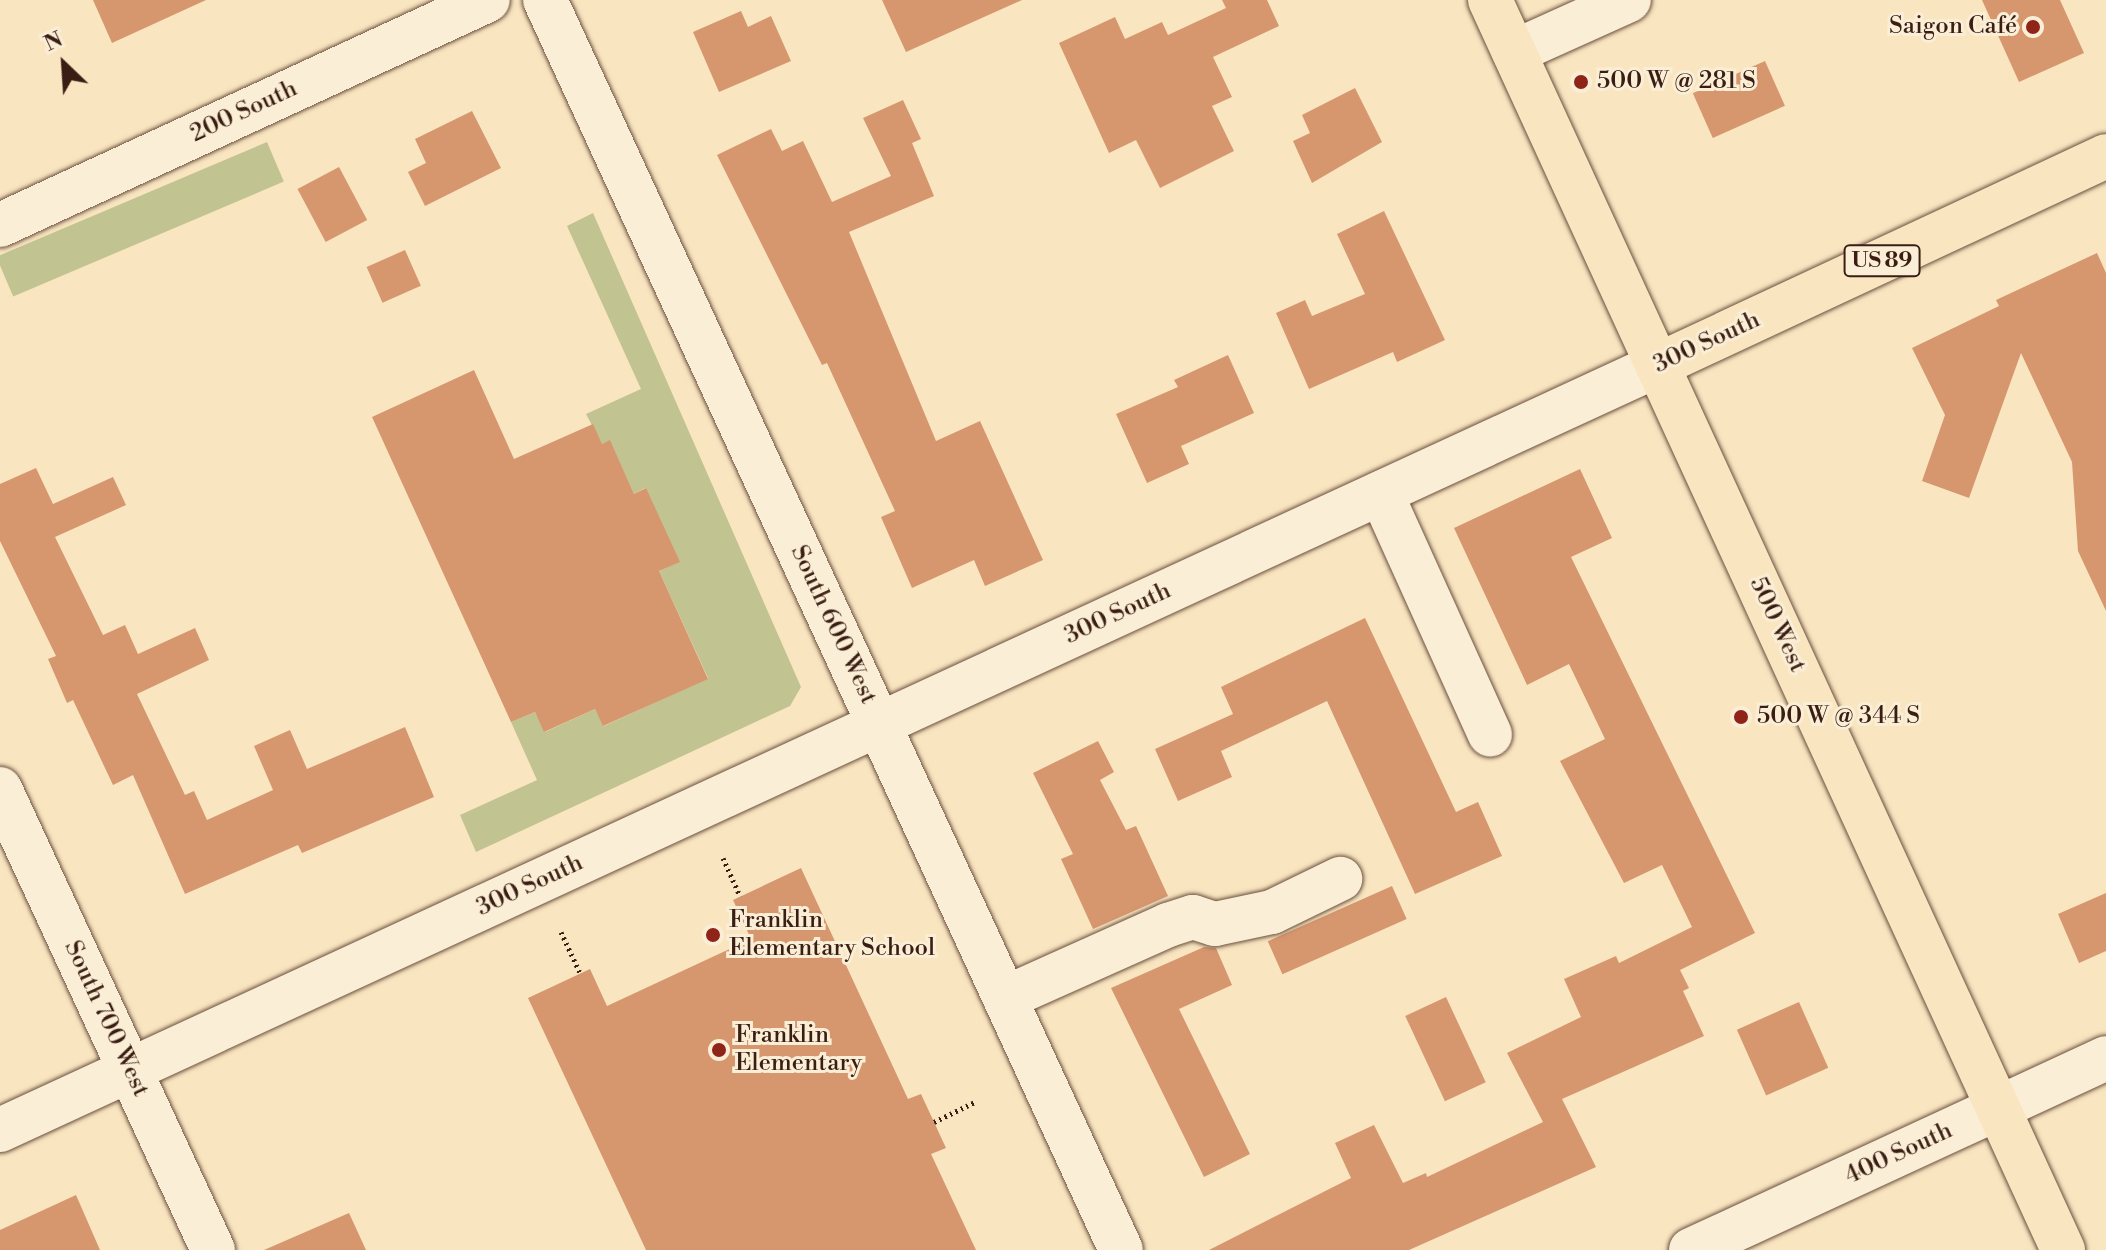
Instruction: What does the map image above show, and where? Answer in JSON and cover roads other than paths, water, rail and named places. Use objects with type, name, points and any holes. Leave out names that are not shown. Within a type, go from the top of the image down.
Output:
[{"type":"main road","name":"500 West","points":[[1490,0],[2063,1250]]},
{"type":"main road","name":"300 South","points":[[1658,365],[2106,156]]},
{"type":"street","name":"200 South","points":[[0,225],[488,0]]},
{"type":"street","name":"South 600 West","points":[[545,0],[1121,1250]]},
{"type":"street","points":[[1514,52],[1629,0]]},
{"type":"street","name":"300 South","points":[[0,1130],[1658,365]]},
{"type":"street","points":[[1381,493],[1490,734]]},
{"type":"street","name":"South 700 West","points":[[0,789],[213,1250]]},
{"type":"street","points":[[1005,998],[1168,925],[1193,917],[1215,924],[1272,912],[1340,879]]},
{"type":"street","name":"400 South","points":[[1691,1250],[2106,1058]]},
{"type":"place","name":"Saigon Café","points":[[2033,27]]},
{"type":"place","name":"500 W @ 281 S","points":[[1581,82]]},
{"type":"place","name":"500 W @ 344 S","points":[[1741,717]]},
{"type":"place","name":"Franklin Elementary School","points":[[713,935]]},
{"type":"place","name":"Franklin Elementary","points":[[719,1050]]}]
